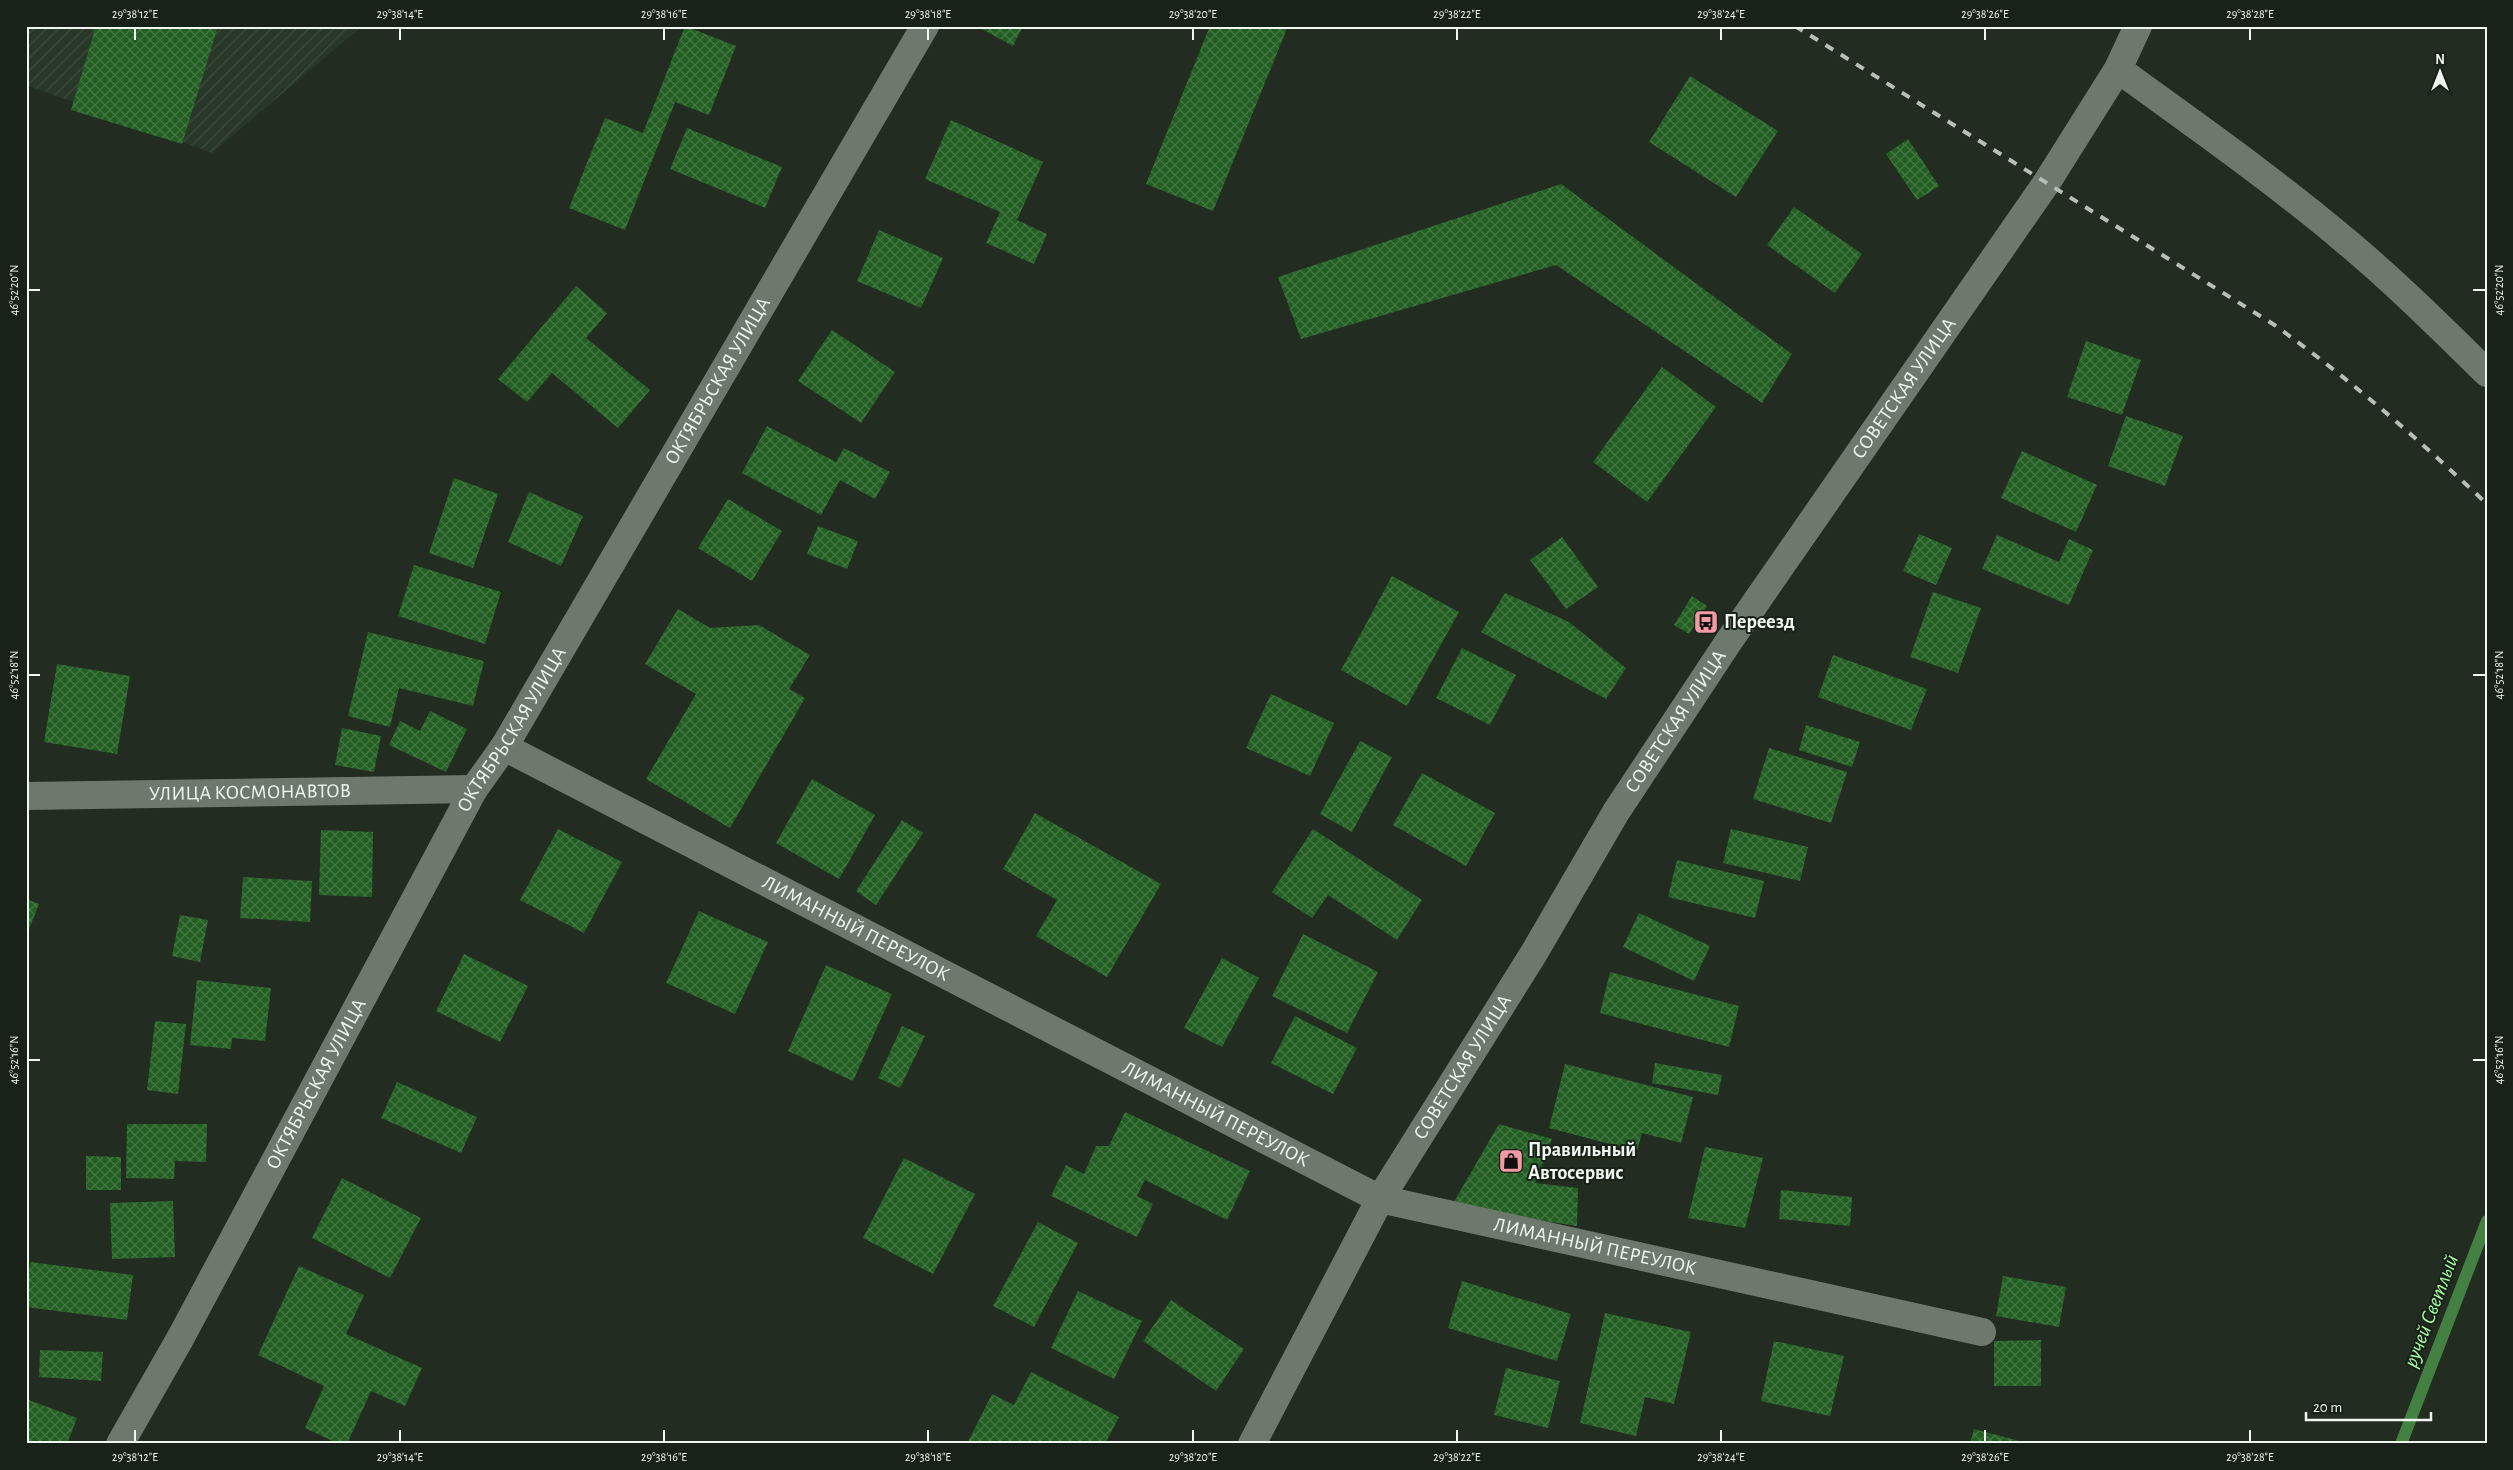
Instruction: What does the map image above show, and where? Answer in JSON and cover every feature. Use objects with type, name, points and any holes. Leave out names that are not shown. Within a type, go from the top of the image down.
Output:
[{"type":"street","name":"ОКТЯБРЬСКАЯ УЛИЦА","points":[[120,1444],[186,1328],[474,788],[504,747],[925,26]]},
{"type":"street","name":"СОВЕТСКАЯ УЛИЦА","points":[[1252,1444],[1380,1199],[1534,953],[1616,812],[1729,642],[2047,182],[2118,69],[2138,26]]},
{"type":"street","points":[[2118,69],[2285,192],[2350,244],[2426,313],[2487,373]]},
{"type":"street","name":"ЛИМАННЫЙ ПЕРЕУЛОК","points":[[504,747],[1380,1199],[1982,1332]]},
{"type":"street","name":"УЛИЦА КОСМОНАВТОВ","points":[[26,796],[474,788]]},
{"type":"shaded area","points":[[26,26],[362,26],[212,153],[26,85]]},
{"type":"building","points":[[96,26],[218,26],[182,144],[71,110]]},
{"type":"building","points":[[685,26],[736,46],[709,115],[675,102],[625,230],[569,208],[605,118],[643,133]]},
{"type":"building","points":[[976,26],[1023,26],[1013,46]]},
{"type":"building","points":[[1210,26],[1288,26],[1213,211],[1146,184]]},
{"type":"building","points":[[1690,76],[1778,131],[1736,197],[1649,142]]},
{"type":"building","points":[[951,120],[1043,162],[1017,220],[1047,234],[1034,264],[986,243],[1000,212],[925,179]]},
{"type":"building","points":[[687,128],[782,167],[765,208],[670,169]]},
{"type":"building","points":[[1908,139],[1939,186],[1917,200],[1886,154]]},
{"type":"building","points":[[1561,184],[1792,354],[1762,403],[1556,265],[1301,339],[1278,277]]},
{"type":"building","points":[[1794,207],[1862,254],[1835,293],[1767,245]]},
{"type":"building","points":[[879,230],[943,258],[921,308],[857,281]]},
{"type":"building","points":[[576,286],[607,313],[586,338],[650,390],[618,428],[552,373],[527,402],[498,379]]},
{"type":"building","points":[[832,330],[895,372],[861,423],[798,381]]},
{"type":"building","points":[[2086,341],[2141,360],[2122,415],[2067,397]]},
{"type":"building","points":[[1662,367],[1716,407],[1647,502],[1593,462]]},
{"type":"building","points":[[2126,416],[2183,436],[2165,486],[2108,466]]},
{"type":"building","points":[[767,426],[836,462],[844,448],[890,472],[875,499],[840,480],[821,515],[742,473]]},
{"type":"building","points":[[2022,451],[2097,485],[2076,532],[2001,498]]},
{"type":"building","points":[[454,478],[498,494],[473,568],[429,553]]},
{"type":"building","points":[[529,492],[583,516],[561,566],[508,542]]},
{"type":"building","points":[[728,499],[782,531],[752,581],[698,548]]},
{"type":"building","points":[[818,526],[858,541],[847,569],[807,554]]},
{"type":"building","points":[[1919,534],[1952,548],[1936,585],[1903,571]]},
{"type":"building","points":[[1997,535],[2059,562],[2069,539],[2093,550],[2069,605],[1982,569]]},
{"type":"building","points":[[1562,537],[1598,587],[1566,609],[1530,560]]},
{"type":"building","points":[[414,565],[501,592],[485,644],[398,616]]},
{"type":"building","points":[[1392,576],[1459,612],[1407,706],[1341,670]]},
{"type":"building","points":[[1933,592],[1981,608],[1958,673],[1910,657]]},
{"type":"building","points":[[1505,593],[1569,622],[1626,668],[1606,699],[1481,632]]},
{"type":"building","points":[[1692,596],[1707,606],[1689,634],[1674,625]]},
{"type":"building","points":[[678,609],[710,628],[759,625],[810,655],[789,689],[805,698],[730,828],[646,779],[696,694],[645,664]]},
{"type":"building","points":[[368,632],[484,661],[473,706],[399,688],[390,727],[348,716]]},
{"type":"building","points":[[1462,648],[1516,675],[1490,725],[1436,698]]},
{"type":"building","points":[[1833,655],[1927,689],[1911,730],[1818,697]]},
{"type":"building","points":[[57,664],[130,676],[117,754],[44,742]]},
{"type":"building","points":[[1271,694],[1334,723],[1310,776],[1246,748]]},
{"type":"building","points":[[430,711],[467,729],[446,772],[389,745],[400,721],[420,731]]},
{"type":"building","points":[[1806,725],[1860,742],[1852,767],[1799,750]]},
{"type":"building","points":[[342,728],[381,736],[374,772],[335,765]]},
{"type":"building","points":[[1360,741],[1392,757],[1352,832],[1320,814]]},
{"type":"building","points":[[1769,748],[1847,772],[1831,823],[1753,799]]},
{"type":"building","points":[[1422,773],[1495,813],[1466,866],[1393,825]]},
{"type":"building","points":[[812,779],[875,815],[839,879],[776,843]]},
{"type":"building","points":[[1035,813],[1161,884],[1107,977],[1036,936],[1057,900],[1003,869]]},
{"type":"building","points":[[902,820],[923,833],[876,905],[856,891]]},
{"type":"building","points":[[558,829],[622,862],[584,933],[520,900]]},
{"type":"building","points":[[1313,829],[1422,900],[1397,940],[1328,895],[1312,918],[1272,892]]},
{"type":"building","points":[[1731,829],[1808,847],[1800,881],[1723,863]]},
{"type":"building","points":[[321,830],[373,832],[372,897],[319,895]]},
{"type":"building","points":[[1677,860],[1764,881],[1755,918],[1668,897]]},
{"type":"building","points":[[243,877],[312,881],[310,922],[240,918]]},
{"type":"building","points":[[26,899],[39,904],[26,937]]},
{"type":"building","points":[[699,911],[768,942],[735,1014],[666,983]]},
{"type":"building","points":[[1639,913],[1710,946],[1694,981],[1623,947]]},
{"type":"building","points":[[180,915],[208,920],[200,962],[172,956]]},
{"type":"building","points":[[1303,934],[1378,972],[1347,1033],[1272,996]]},
{"type":"building","points":[[464,954],[528,986],[500,1042],[436,1011]]},
{"type":"building","points":[[1222,958],[1259,978],[1222,1047],[1184,1028]]},
{"type":"building","points":[[826,965],[892,994],[853,1081],[788,1051]]},
{"type":"building","points":[[1610,972],[1739,1006],[1729,1047],[1600,1013]]},
{"type":"building","points":[[197,980],[271,988],[265,1041],[232,1038],[231,1049],[190,1045]]},
{"type":"building","points":[[1295,1016],[1357,1048],[1333,1094],[1271,1063]]},
{"type":"building","points":[[155,1021],[186,1024],[178,1094],[147,1090]]},
{"type":"building","points":[[902,1026],[925,1036],[900,1088],[878,1078]]},
{"type":"building","points":[[1655,1063],[1722,1075],[1718,1095],[1652,1083]]},
{"type":"building","points":[[1565,1064],[1693,1097],[1681,1143],[1642,1133],[1637,1151],[1549,1128]]},
{"type":"building","points":[[397,1082],[477,1117],[461,1153],[381,1118]]},
{"type":"building","points":[[1125,1112],[1250,1171],[1227,1220],[1145,1180],[1137,1196],[1153,1204],[1137,1237],[1051,1196],[1066,1165],[1084,1174],[1096,1146],[1109,1146]]},
{"type":"building","points":[[127,1124],[207,1124],[206,1162],[175,1161],[174,1179],[126,1178]]},
{"type":"building","name":"Правильный Автосервис","points":[[1499,1124],[1552,1139],[1535,1183],[1578,1188],[1577,1226],[1451,1207]]},
{"type":"building","points":[[1705,1147],[1763,1158],[1745,1228],[1688,1218]]},
{"type":"building","points":[[86,1156],[121,1157],[121,1190],[86,1190]]},
{"type":"building","points":[[904,1158],[975,1194],[933,1274],[863,1238]]},
{"type":"building","points":[[342,1178],[421,1218],[390,1278],[312,1238]]},
{"type":"building","points":[[1781,1190],[1852,1197],[1850,1226],[1779,1219]]},
{"type":"building","points":[[173,1201],[175,1257],[112,1259],[110,1203]]},
{"type":"building","points":[[1038,1222],[1078,1243],[1034,1327],[993,1306]]},
{"type":"building","points":[[30,1262],[133,1275],[127,1320],[26,1307]]},
{"type":"building","points":[[299,1266],[364,1295],[346,1334],[422,1368],[405,1406],[371,1391],[347,1444],[339,1444],[305,1428],[324,1386],[258,1355]]},
{"type":"building","points":[[2003,1276],[2066,1287],[2059,1327],[1996,1316]]},
{"type":"building","points":[[1462,1281],[1571,1314],[1557,1361],[1448,1328]]},
{"type":"building","points":[[1078,1291],[1142,1321],[1114,1379],[1051,1348]]},
{"type":"building","points":[[1171,1300],[1244,1349],[1216,1391],[1143,1341]]},
{"type":"building","points":[[1605,1313],[1691,1332],[1674,1404],[1645,1397],[1636,1436],[1580,1423]]},
{"type":"building","points":[[2041,1340],[2041,1386],[1994,1386],[1994,1341]]},
{"type":"building","points":[[1774,1341],[1844,1356],[1830,1416],[1761,1401]]},
{"type":"building","points":[[40,1350],[103,1352],[101,1381],[39,1377]]},
{"type":"building","points":[[1506,1368],[1560,1381],[1548,1428],[1494,1415]]},
{"type":"building","points":[[1031,1372],[1119,1417],[1105,1444],[967,1444],[992,1394],[1014,1405]]},
{"type":"building","points":[[26,1399],[77,1418],[67,1444],[26,1444]]},
{"type":"building","points":[[1974,1429],[2027,1443],[1970,1444]]},
{"type":"waterway","name":"ручей Светлый","points":[[2401,1444],[2487,1221]]},
{"type":"railway","points":[[1795,26],[2273,324],[2383,410],[2487,504]]},
{"type":"place","name":"Переезд","points":[[1706,622]]},
{"type":"place","name":"Правильный Автосервис","points":[[1511,1161]]}]
